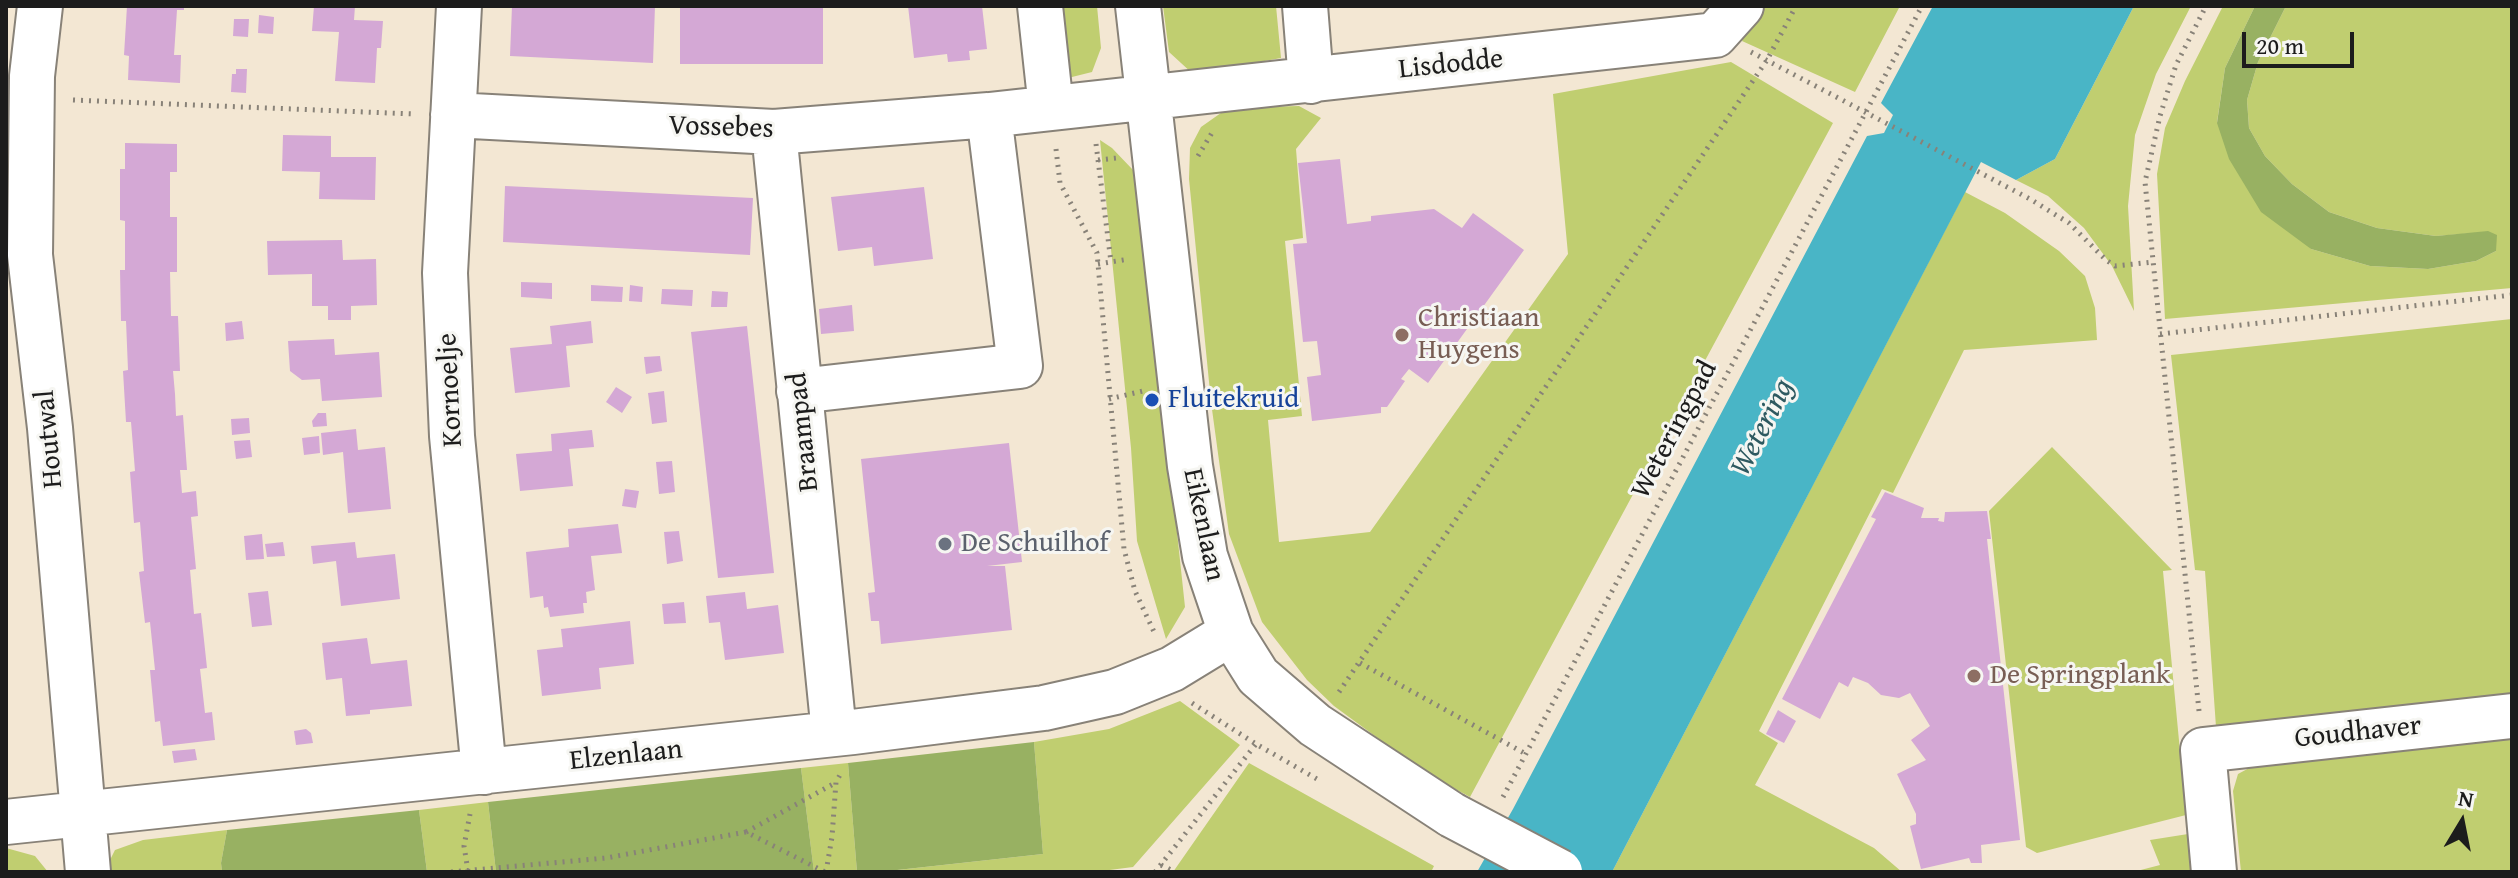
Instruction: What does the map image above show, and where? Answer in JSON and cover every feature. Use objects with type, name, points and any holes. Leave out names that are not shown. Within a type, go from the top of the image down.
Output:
[{"type":"street","name":"Houtwal","points":[[40,6],[23,83],[30,255],[50,428],[88,872]]},
{"type":"street","name":"Kornoelje","points":[[459,6],[445,273],[452,436],[484,772]]},
{"type":"street","points":[[1040,6],[1071,106]]},
{"type":"street","name":"Eikenlaan","points":[[1138,6],[1190,466],[1205,556],[1231,633],[1258,676],[1315,725],[1452,815],[1560,872]]},
{"type":"street","points":[[1305,6],[1311,81]]},
{"type":"street","name":"Lisdodde","points":[[1148,99],[1311,81],[1728,21]]},
{"type":"street","name":"Vossebes","points":[[453,115],[774,132],[1148,99]]},
{"type":"street","points":[[799,391],[1020,366],[989,115]]},
{"type":"street","name":"Braampad","points":[[774,132],[799,391],[844,732]]},
{"type":"street","name":"Elzenlaan","points":[[6,822],[484,772],[1044,708],[1115,692],[1172,669],[1231,633]]},
{"type":"street","name":"Goudhaver","points":[[2203,750],[2512,716]]},
{"type":"street","points":[[2203,750],[2214,872]]},
{"type":"path","points":[[1315,725],[1767,60],[1796,6]]},
{"type":"path","name":"Weteringpad","points":[[1497,806],[1922,6]]},
{"type":"path","points":[[2203,750],[2145,182],[2160,116],[2176,65],[2206,6]]},
{"type":"path","points":[[1728,21],[1767,60],[2069,223],[2115,266],[2153,262]]},
{"type":"path","points":[[23,83],[453,115]]},
{"type":"path","points":[[1197,170],[1198,156],[1238,89]]},
{"type":"path","points":[[1071,106],[1111,262]]},
{"type":"path","points":[[2160,334],[2512,295]]},
{"type":"path","points":[[1109,399],[1152,389]]},
{"type":"path","points":[[1360,663],[1526,754]]},
{"type":"path","points":[[746,832],[826,872],[836,782],[850,755],[844,732]]},
{"type":"path","points":[[1155,872],[1256,744]]},
{"type":"path","points":[[468,871],[464,846],[473,790],[484,772]]},
{"type":"path","points":[[451,872],[606,858],[746,832],[836,782]]},
{"type":"path","points":[[1161,865],[1175,872]]},
{"type":"green space","points":[[1049,6],[1097,6],[1101,48],[1092,72],[1068,78]]},
{"type":"green space","points":[[1163,6],[1276,6],[1281,58],[1193,74],[1169,52]]},
{"type":"green space","points":[[1760,6],[1900,6],[1855,92],[1742,41]]},
{"type":"green space","points":[[2134,6],[2191,6],[2156,74],[2135,135],[2128,206],[2134,311],[2112,266],[2084,228],[2048,196],[2016,180],[2055,159]]},
{"type":"green space","points":[[2223,6],[2255,6],[2225,68],[2217,122],[2311,249],[2370,266],[2428,269],[2476,261],[2496,251],[2488,232],[2436,236],[2377,228],[2329,212],[2292,184],[2265,156],[2249,128],[2247,100],[2258,62],[2286,6],[2512,6],[2512,288],[2165,319],[2157,174],[2165,128]]},
{"type":"green space","points":[[2255,6],[2286,6],[2258,62],[2247,100],[2249,128],[2265,156],[2292,184],[2329,212],[2377,228],[2436,236],[2488,231],[2497,235],[2496,251],[2476,261],[2428,269],[2370,266],[2311,249],[2261,212],[2229,159],[2217,123],[2225,68]]},
{"type":"green space","points":[[1731,62],[1833,123],[1470,797],[1424,772],[1334,706],[1307,680],[1262,622],[1229,534],[1211,402],[1189,179],[1190,148],[1201,127],[1228,108],[1299,106],[1321,118],[1296,149],[1303,238],[1285,241],[1302,416],[1268,420],[1279,542],[1370,532],[1568,254],[1553,94]]},
{"type":"green space","points":[[1100,140],[1133,170],[1185,607],[1166,639],[1137,541],[1131,448]]},
{"type":"green space","points":[[1965,192],[2005,213],[2059,251],[2085,276],[2095,308],[2097,340],[1964,350],[1893,493],[1882,489],[1759,731],[1778,743],[1755,785],[1874,848],[1902,872],[1613,870]]},
{"type":"green space","points":[[2512,319],[2512,693],[2216,727],[2205,571],[2195,570],[2171,355]]},
{"type":"green space","points":[[2052,447],[2172,570],[2163,571],[2186,815],[2037,853],[2026,847],[1989,511]]},
{"type":"green space","points":[[1180,701],[1240,745],[1133,867],[1094,872],[879,872],[1043,854],[1034,742],[1109,729]]},
{"type":"green space","points":[[2512,737],[2512,872],[2241,872],[2233,791],[2238,774],[2251,767]]},
{"type":"green space","points":[[1034,742],[1043,854],[857,872],[848,763]]},
{"type":"green space","points":[[848,763],[857,872],[814,872],[801,768]]},
{"type":"green space","points":[[1249,763],[1434,866],[1431,872],[1173,872]]},
{"type":"green space","points":[[801,768],[814,872],[496,872],[488,802]]},
{"type":"green space","points":[[488,802],[496,872],[427,872],[419,810]]},
{"type":"green space","points":[[419,810],[427,872],[222,872],[227,830]]},
{"type":"green space","points":[[227,830],[222,872],[104,872],[115,850],[143,840]]},
{"type":"green space","points":[[2188,834],[2192,872],[2133,872],[2160,865],[2150,840]]},
{"type":"green space","points":[[6,848],[35,856],[48,872],[6,872]]},
{"type":"water","name":"Wetering","points":[[1933,6],[2134,6],[2055,159],[2016,180],[1981,162],[1612,872],[1477,872],[1867,136],[1884,133],[1893,115],[1881,103]]},
{"type":"building","points":[[127,6],[184,6],[184,10],[177,10],[174,55],[181,55],[180,83],[128,80],[129,56],[124,55]]},
{"type":"building","points":[[314,6],[355,6],[354,20],[383,21],[381,48],[377,48],[375,83],[335,81],[339,32],[312,31]]},
{"type":"building","points":[[512,6],[655,6],[653,63],[510,56]]},
{"type":"building","points":[[908,6],[982,6],[987,49],[969,51],[970,60],[948,62],[947,54],[914,58]]},
{"type":"building","points":[[680,7],[823,7],[823,64],[680,64]]},
{"type":"building","points":[[259,15],[274,17],[273,34],[258,33]]},
{"type":"building","points":[[234,19],[249,19],[248,37],[233,36]]},
{"type":"building","points":[[236,69],[247,69],[246,93],[231,92],[232,74],[236,74]]},
{"type":"building","points":[[283,135],[331,136],[331,157],[376,157],[375,200],[319,199],[320,172],[282,171]]},
{"type":"building","points":[[125,143],[177,144],[177,172],[170,172],[170,217],[177,217],[177,272],[170,272],[171,316],[178,316],[180,371],[173,371],[176,416],[183,415],[187,470],[180,470],[182,493],[196,491],[198,516],[191,517],[196,569],[190,570],[194,614],[201,613],[207,668],[200,669],[205,713],[212,712],[215,740],[163,746],[160,721],[155,722],[150,670],[155,670],[150,622],[145,623],[139,572],[144,571],[140,522],[134,523],[130,472],[135,471],[131,422],[126,422],[123,371],[128,370],[126,321],[121,321],[120,270],[125,270],[125,221],[120,220],[120,169],[125,169]]},
{"type":"building","points":[[1340,159],[1347,224],[1371,221],[1371,216],[1434,209],[1462,228],[1473,213],[1524,250],[1428,383],[1409,369],[1401,379],[1405,381],[1387,407],[1381,407],[1381,413],[1312,421],[1307,377],[1321,375],[1317,341],[1303,342],[1293,244],[1307,243],[1298,163]]},
{"type":"building","points":[[505,186],[753,198],[750,255],[503,242]]},
{"type":"building","points":[[924,187],[933,259],[874,266],[872,247],[838,251],[831,197]]},
{"type":"building","points":[[342,240],[343,260],[376,259],[377,305],[351,306],[351,320],[328,320],[328,306],[312,306],[312,274],[268,275],[267,241]]},
{"type":"building","points":[[521,282],[552,283],[552,299],[521,297]]},
{"type":"building","points":[[591,285],[623,287],[622,302],[591,301]]},
{"type":"building","points":[[630,285],[643,287],[642,302],[629,301]]},
{"type":"building","points":[[662,289],[693,290],[692,306],[661,304]]},
{"type":"building","points":[[712,291],[728,292],[727,307],[711,307]]},
{"type":"building","points":[[852,305],[854,331],[821,334],[819,309]]},
{"type":"building","points":[[242,321],[244,339],[226,341],[225,323]]},
{"type":"building","points":[[591,321],[593,343],[566,346],[570,387],[515,393],[510,348],[552,344],[550,326]]},
{"type":"building","points":[[747,326],[774,573],[718,578],[691,332]]},
{"type":"building","points":[[334,339],[335,355],[379,352],[382,397],[322,401],[320,379],[302,380],[290,371],[288,341]]},
{"type":"building","points":[[660,356],[662,371],[646,374],[644,357]]},
{"type":"building","points":[[616,387],[632,397],[622,413],[606,402]]},
{"type":"building","points":[[664,391],[667,422],[652,424],[648,393]]},
{"type":"building","points":[[318,413],[326,413],[327,426],[313,427],[312,421]]},
{"type":"building","points":[[249,418],[250,433],[232,435],[231,419]]},
{"type":"building","points":[[356,429],[358,450],[385,447],[391,509],[348,513],[343,452],[323,455],[321,433]]},
{"type":"building","points":[[592,430],[594,447],[569,449],[573,486],[520,491],[516,454],[552,451],[551,434]]},
{"type":"building","points":[[319,436],[320,453],[304,455],[302,438]]},
{"type":"building","points":[[250,440],[252,457],[236,459],[234,441]]},
{"type":"building","name":"De Schuilhof","points":[[1009,443],[1022,562],[987,566],[1005,566],[1012,630],[881,644],[879,621],[871,621],[868,593],[875,592],[861,459]]},
{"type":"building","points":[[672,461],[675,492],[659,494],[656,462]]},
{"type":"building","points":[[625,489],[639,491],[636,508],[622,506]]},
{"type":"building","points":[[1885,492],[1924,508],[1921,518],[1939,518],[1938,521],[1944,522],[1945,512],[1987,511],[1991,539],[1987,539],[2020,840],[1981,845],[1982,863],[1971,863],[1969,858],[1921,869],[1910,826],[1916,824],[1916,814],[1897,774],[1926,760],[1911,740],[1930,726],[1910,693],[1899,698],[1881,695],[1868,683],[1853,677],[1848,687],[1839,682],[1820,719],[1782,699],[1876,519],[1871,517]]},
{"type":"building","points":[[618,524],[622,553],[591,556],[595,590],[586,592],[584,613],[550,617],[548,607],[544,608],[543,596],[530,598],[526,552],[569,547],[568,529]]},
{"type":"building","points":[[679,531],[683,561],[667,564],[664,532]]},
{"type":"building","points":[[262,534],[264,559],[246,560],[244,536]]},
{"type":"building","points":[[283,542],[285,556],[267,557],[265,544]]},
{"type":"building","points":[[355,542],[357,558],[395,554],[400,599],[341,606],[336,561],[313,564],[311,546]]},
{"type":"building","points":[[268,591],[272,625],[252,627],[248,593]]},
{"type":"building","points":[[745,592],[747,609],[778,605],[784,653],[725,660],[720,622],[709,623],[706,596]]},
{"type":"building","points":[[684,602],[686,623],[664,624],[662,604]]},
{"type":"building","points":[[630,621],[634,664],[599,668],[601,689],[542,696],[537,650],[563,647],[561,629]]},
{"type":"building","points":[[367,638],[371,664],[407,660],[412,706],[346,716],[342,678],[326,680],[322,643]]},
{"type":"building","points":[[1778,710],[1796,721],[1784,743],[1766,734]]},
{"type":"building","points":[[306,729],[311,733],[313,743],[296,745],[294,731]]},
{"type":"building","points":[[195,749],[197,760],[174,763],[172,751]]},
{"type":"place","name":"Christiaan Huygens","points":[[1402,335]]},
{"type":"place","name":"Fluitekruid","points":[[1152,400]]},
{"type":"place","name":"De Schuilhof","points":[[945,544]]},
{"type":"place","name":"De Springplank","points":[[1974,676]]}]
